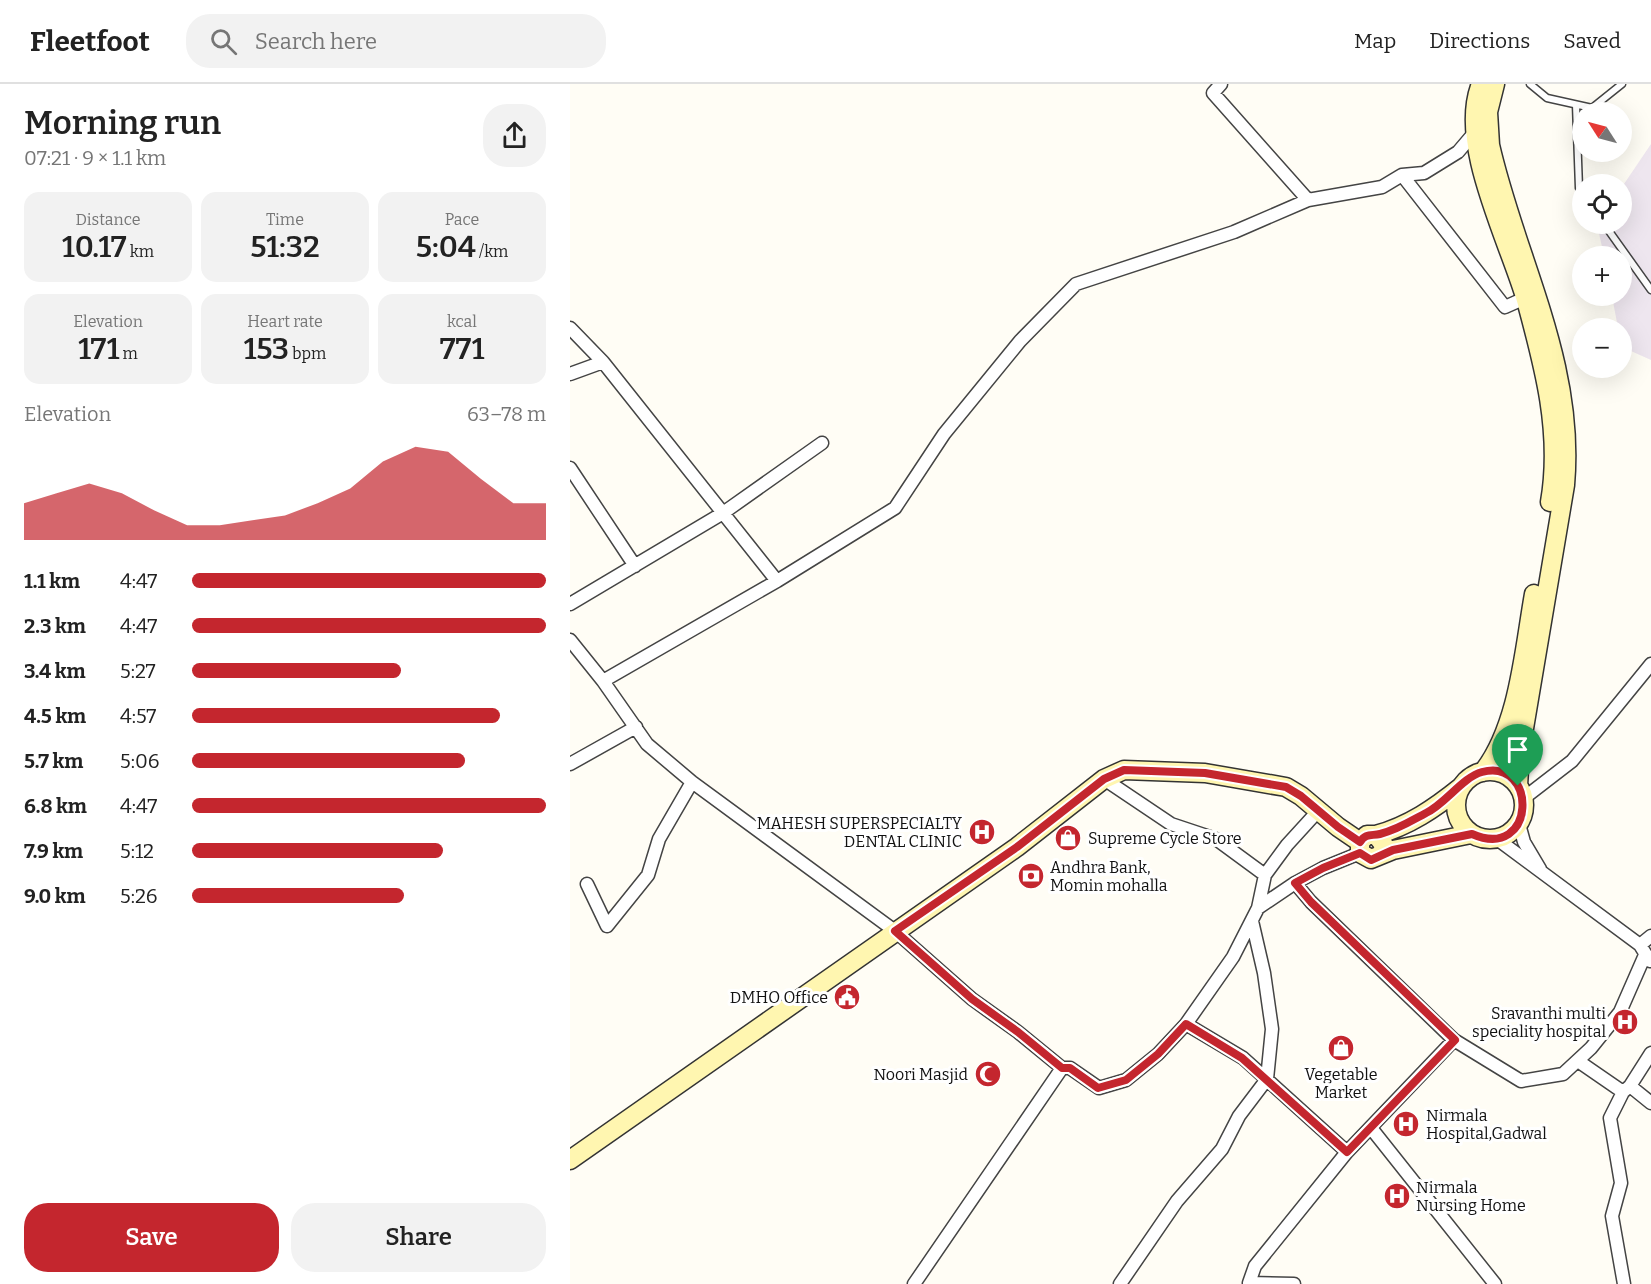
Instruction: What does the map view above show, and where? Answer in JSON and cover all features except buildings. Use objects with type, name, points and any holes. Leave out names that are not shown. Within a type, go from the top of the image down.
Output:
[{"type":"main road","points":[[1482,85],[1474,132],[1480,162],[1525,298],[1550,400],[1555,443],[1552,486],[1521,669],[1508,723],[1494,758],[1483,772]]},
{"type":"main road","points":[[1461,787],[1456,800],[1456,813],[1462,825],[1472,834],[1484,839],[1497,839],[1509,834],[1519,824],[1524,811],[1521,792],[1522,741],[1565,485],[1567,445],[1562,398],[1549,336],[1490,145],[1488,112],[1482,85]]},
{"type":"main road","points":[[570,1160],[1017,847],[1104,779],[1124,770],[1205,773],[1286,787],[1366,843],[1371,860],[1382,853],[1472,834]]},
{"type":"main road","points":[[1366,843],[1433,810],[1470,777],[1483,772],[1496,771],[1509,776],[1521,792]]},
{"type":"street","points":[[1221,84],[1213,93],[1308,200]]},
{"type":"street","points":[[603,681],[777,581],[895,508],[944,434],[1020,341],[1076,284],[1234,232],[1308,200],[1382,187],[1402,175],[1424,173],[1458,153],[1474,132]]},
{"type":"street","points":[[1402,175],[1505,307],[1525,298]]},
{"type":"street","points":[[570,328],[603,362],[777,581]]},
{"type":"street","points":[[570,374],[603,362]]},
{"type":"street","points":[[570,604],[723,513],[822,443]]},
{"type":"street","points":[[570,468],[635,567]]},
{"type":"street","points":[[570,640],[603,681],[648,744],[692,782],[895,931],[972,999],[1062,1068],[1070,1068],[1098,1088],[1126,1080],[1158,1054],[1186,1024],[1233,957],[1258,908],[1265,875],[1287,845],[1318,811]]},
{"type":"street","points":[[1521,792],[1572,760],[1650,666]]},
{"type":"street","points":[[570,764],[636,727]]},
{"type":"street","points":[[1104,779],[1171,824],[1216,839],[1265,875]]},
{"type":"street","points":[[587,884],[608,926],[648,875],[659,839],[692,782]]},
{"type":"street","points":[[1519,824],[1524,842],[1542,873]]},
{"type":"street","points":[[1497,839],[1645,954]]},
{"type":"street","points":[[1258,908],[1295,883],[1366,843]]},
{"type":"street","points":[[1295,883],[1311,902],[1455,1040],[1521,1081],[1563,1074],[1591,1048],[1620,1012],[1651,936]]},
{"type":"street","points":[[1120,1284],[1177,1201],[1222,1149],[1239,1116],[1267,1078],[1272,1029],[1264,973],[1252,921]]},
{"type":"street","points":[[1186,1024],[1242,1058],[1347,1152]]},
{"type":"street","points":[[1294,1284],[1249,1284],[1255,1266],[1347,1152],[1455,1040]]},
{"type":"street","points":[[1624,1284],[1612,1216],[1621,1183],[1610,1118],[1651,1053]]},
{"type":"street","points":[[1578,1060],[1651,1103]]},
{"type":"street","points":[[914,1284],[1062,1068]]},
{"type":"street","points":[[1371,1128],[1495,1284]]},
{"type":"lane","points":[[1530,84],[1547,98],[1572,104]]},
{"type":"lane","points":[[1600,102],[1622,84]]},
{"type":"lane","points":[[1611,234],[1651,290]]},
{"type":"shaded area","points":[[1651,144],[1651,360],[1632,351],[1632,318],[1616,318],[1614,306],[1632,306],[1632,246],[1602,246],[1599,234],[1632,234],[1631,174]]},
{"type":"place","name":"MAHESH SUPERSPECIALTY DENTAL CLINIC","points":[[982,832]]},
{"type":"place","name":"Supreme Cycle Store","points":[[1068,838]]},
{"type":"place","name":"Andhra Bank, Momin mohalla","points":[[1031,876]]},
{"type":"place","name":"DMHO Office","points":[[847,997]]},
{"type":"place","name":"Sravanthi multi speciality hospital","points":[[1625,1022]]},
{"type":"place","name":"Vegetable Market","points":[[1341,1048]]},
{"type":"place","name":"Noori Masjid","points":[[988,1074]]},
{"type":"place","name":"Nirmala Hospital,Gadwal","points":[[1406,1124]]},
{"type":"place","name":"Nirmala Nursing Home","points":[[1397,1196]]},
{"type":"route","points":[[1124,770],[1205,773],[1286,787],[1360,842],[1367,835],[1395,830],[1433,810],[1470,777],[1483,772],[1496,771],[1509,776],[1518,786],[1524,798],[1524,811],[1519,824],[1509,834],[1497,839],[1484,839],[1472,834],[1393,850],[1382,853],[1380,857],[1371,860],[1360,853],[1323,868],[1295,883],[1311,902],[1455,1040],[1395,1106],[1347,1152],[1242,1058],[1186,1024],[1158,1054],[1126,1080],[1098,1088],[1070,1068],[1062,1068],[972,999],[895,931],[1017,847],[1104,779],[1124,770]]}]
